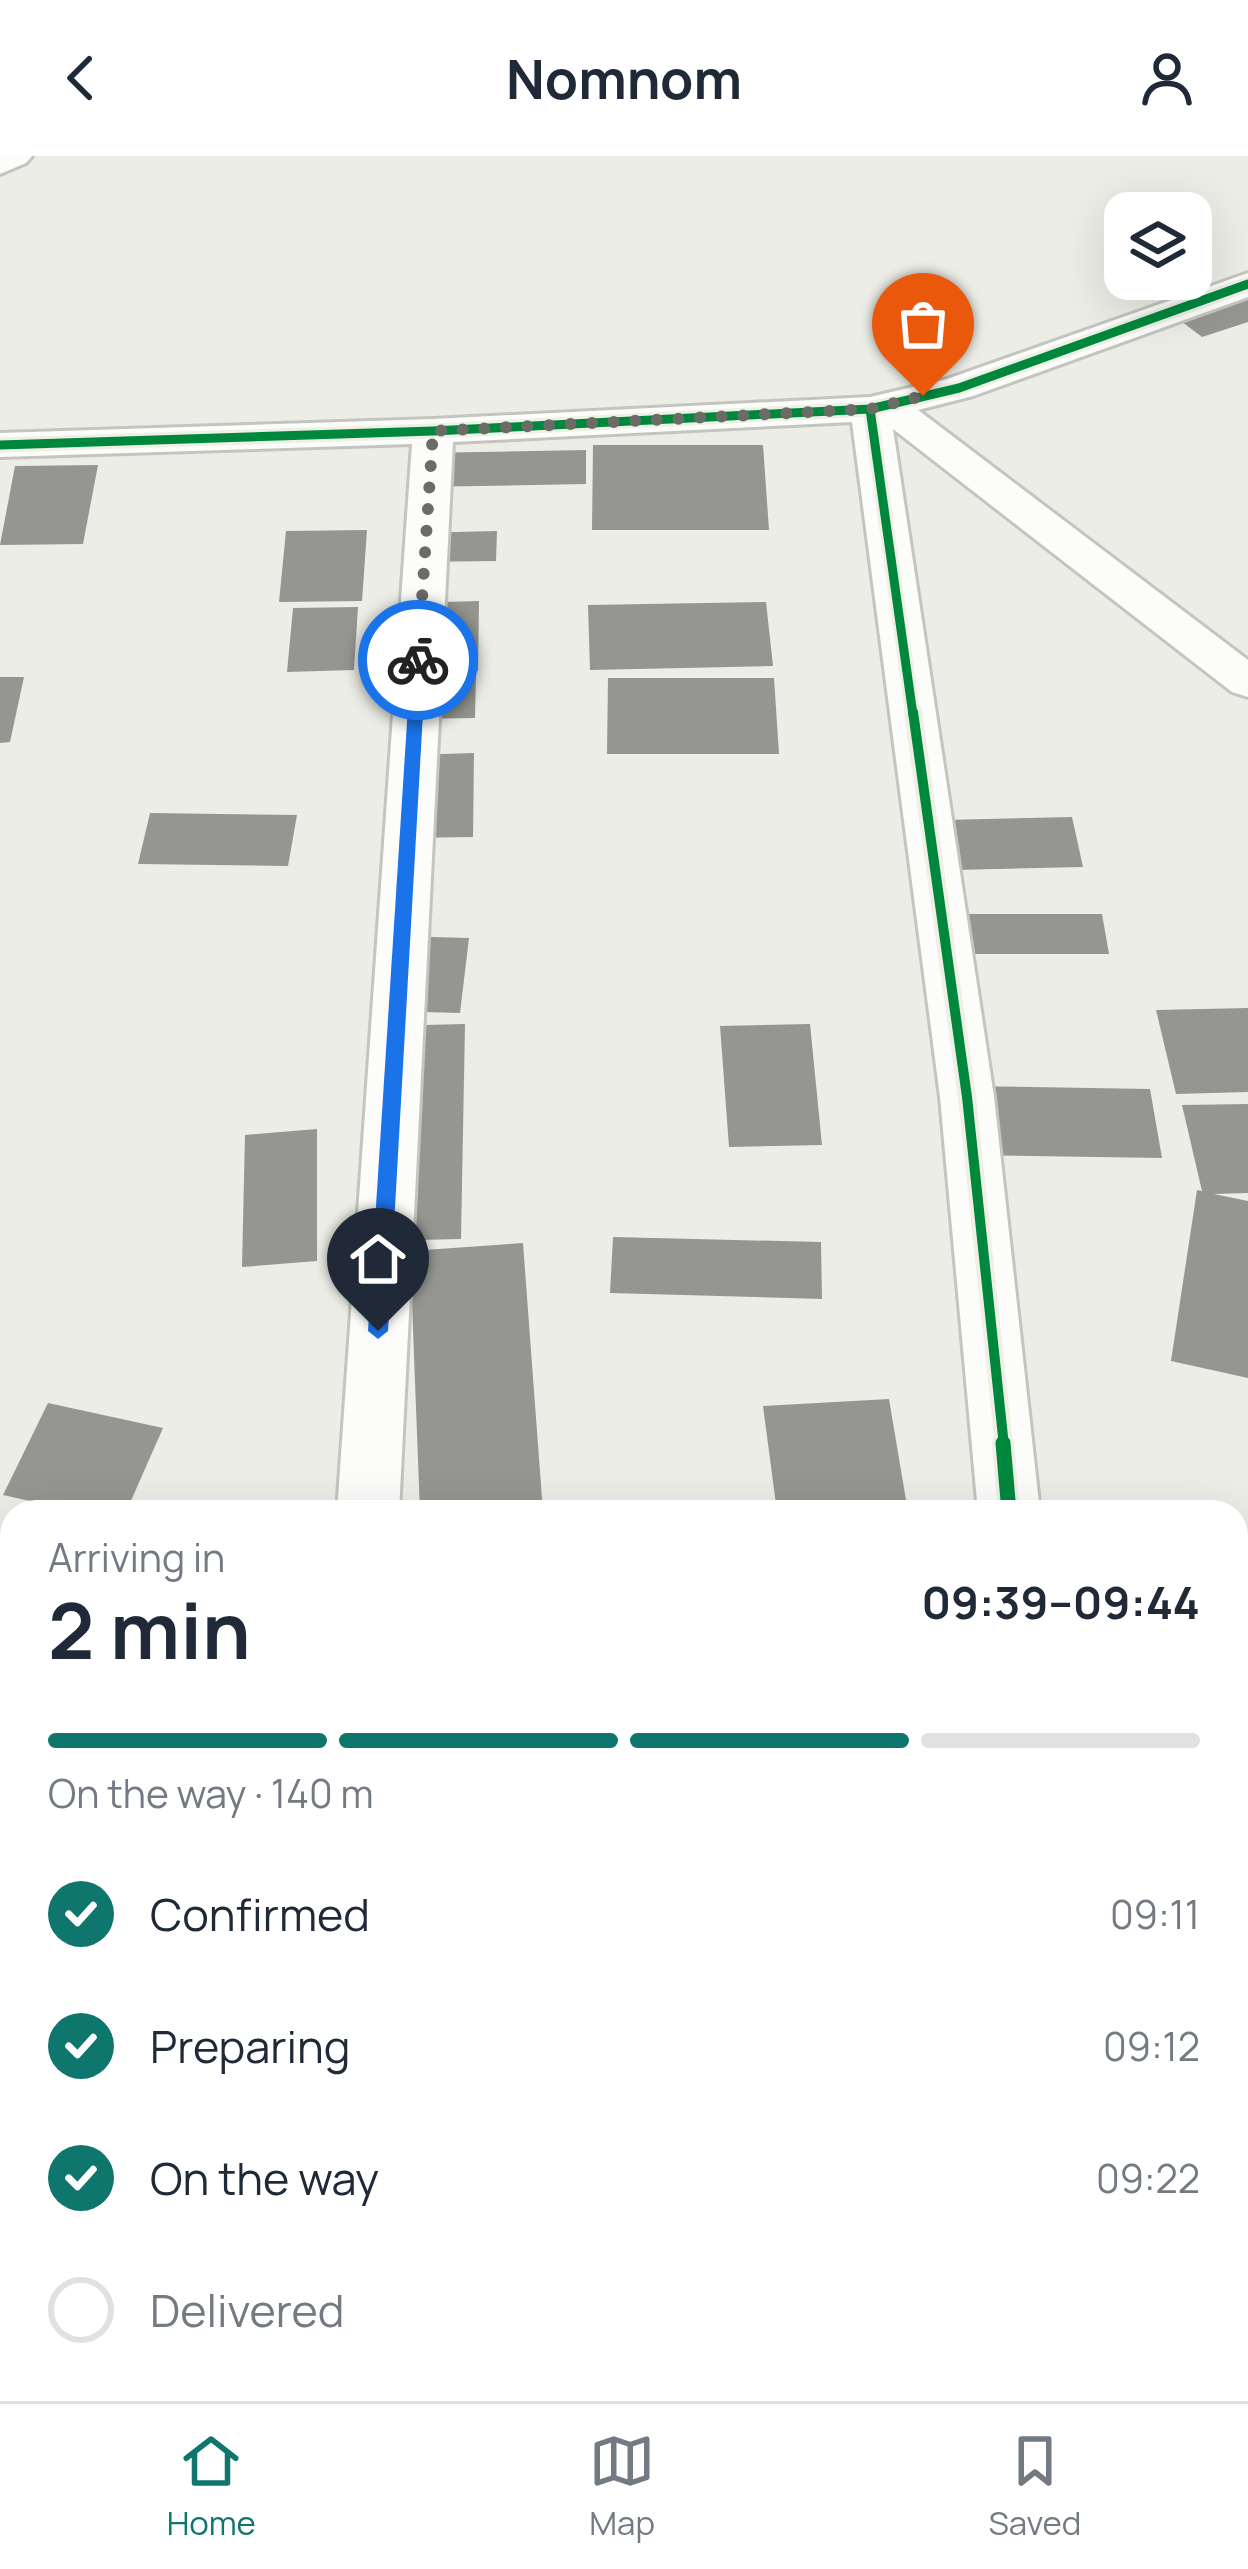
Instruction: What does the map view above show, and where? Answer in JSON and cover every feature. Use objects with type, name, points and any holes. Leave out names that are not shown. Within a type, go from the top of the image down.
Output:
[{"type":"street","points":[[0,164],[14,156]]},
{"type":"street","points":[[0,445],[433,431],[878,407],[958,388],[1248,284]]},
{"type":"street","points":[[878,407],[1248,682]]},
{"type":"street","points":[[878,407],[905,669],[941,885],[1008,1500]]},
{"type":"street","points":[[369,1500],[433,431]]},
{"type":"building","points":[[1248,287],[1248,322],[1202,337],[1169,312],[1212,300]]},
{"type":"building","points":[[593,445],[763,445],[769,530],[592,530]]},
{"type":"building","points":[[586,450],[586,484],[421,487],[423,453]]},
{"type":"building","points":[[98,465],[83,544],[0,545],[15,466]]},
{"type":"building","points":[[367,530],[362,601],[279,602],[286,531]]},
{"type":"building","points":[[497,531],[496,561],[415,562],[416,533]]},
{"type":"building","points":[[479,601],[478,671],[405,672],[408,603]]},
{"type":"building","points":[[766,602],[773,666],[590,670],[588,605]]},
{"type":"building","points":[[358,607],[354,670],[287,672],[293,608]]},
{"type":"building","points":[[476,674],[475,718],[412,719],[414,675]]},
{"type":"building","points":[[0,677],[24,677],[10,742],[0,743]]},
{"type":"building","points":[[608,678],[774,678],[779,754],[607,754]]},
{"type":"building","points":[[474,753],[473,837],[407,838],[410,755]]},
{"type":"building","points":[[150,813],[297,815],[288,866],[138,864]]},
{"type":"building","points":[[1072,817],[1083,867],[954,870],[945,820]]},
{"type":"building","points":[[965,914],[1102,914],[1109,954],[970,954]]},
{"type":"building","points":[[398,936],[469,938],[460,1013],[387,1011]]},
{"type":"building","points":[[1248,1008],[1248,1092],[1176,1094],[1156,1010]]},
{"type":"building","points":[[465,1024],[461,1239],[372,1241],[383,1026]]},
{"type":"building","points":[[810,1024],[822,1145],[729,1147],[720,1026]]},
{"type":"building","points":[[967,1086],[1150,1089],[1162,1158],[974,1155]]},
{"type":"building","points":[[1248,1104],[1248,1193],[1214,1194],[1248,1201],[1248,1378],[1171,1361],[1197,1190],[1202,1191],[1182,1105]]},
{"type":"building","points":[[317,1129],[317,1261],[242,1267],[245,1135]]},
{"type":"building","points":[[613,1237],[821,1242],[822,1299],[610,1293]]},
{"type":"building","points":[[523,1243],[542,1500],[420,1500],[410,1251]]},
{"type":"building","points":[[889,1399],[906,1500],[775,1500],[763,1406]]},
{"type":"building","points":[[48,1403],[163,1428],[131,1500],[26,1500],[3,1495]]},
{"type":"cycle path","points":[[0,445],[433,431],[870,409],[959,388],[1248,284]]},
{"type":"cycle path","points":[[870,409],[967,1097],[1008,1500]]},
{"type":"way so far","points":[[418,660],[433,431],[870,409],[923,396]]},
{"type":"route","points":[[378,1331],[418,660]]}]
